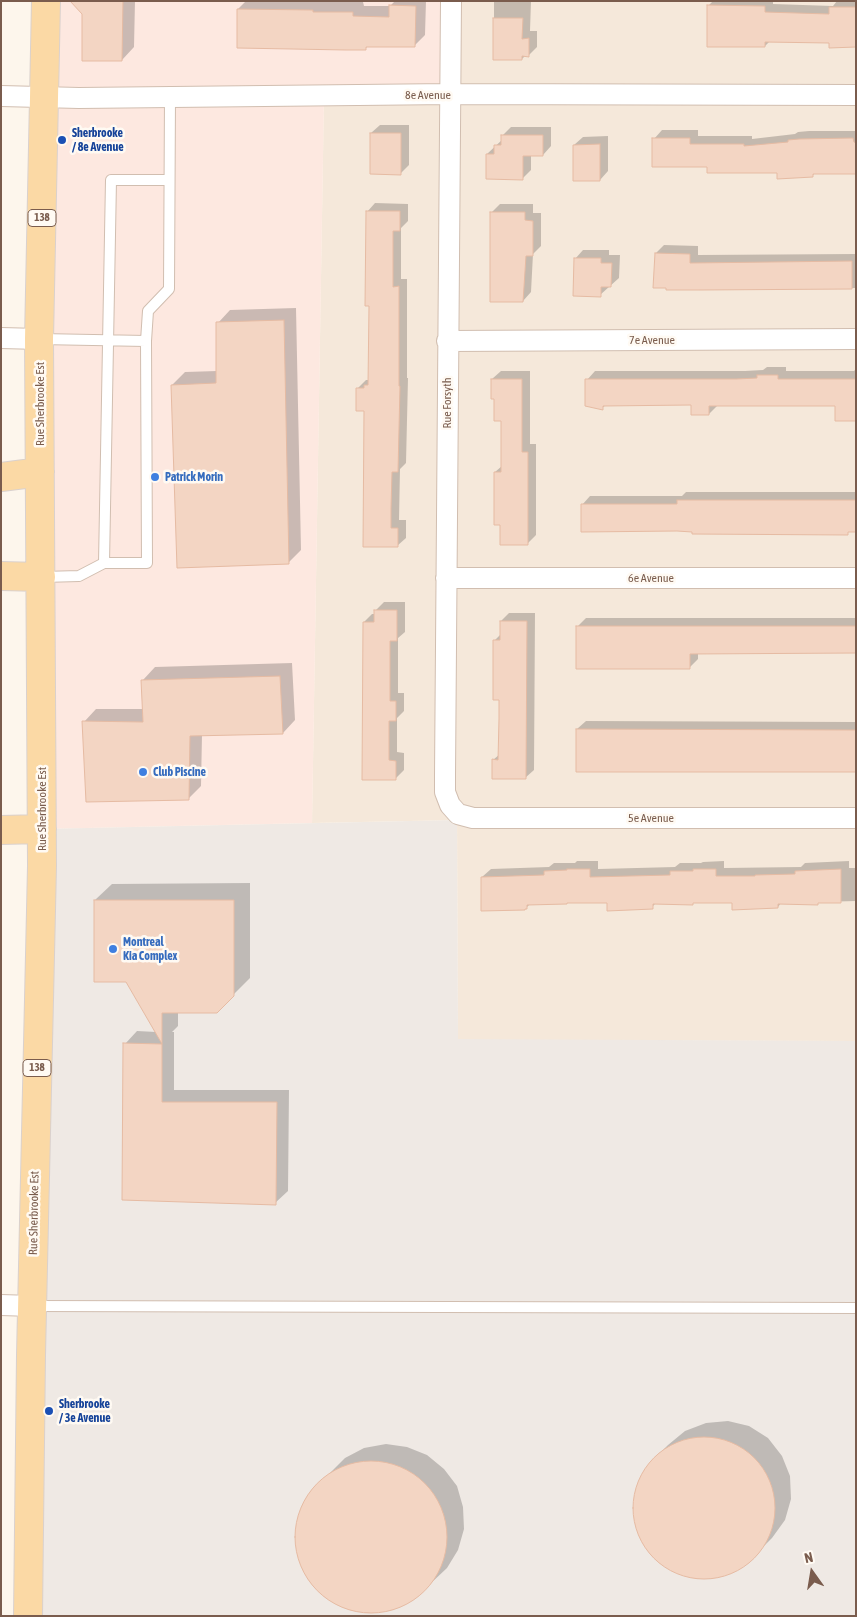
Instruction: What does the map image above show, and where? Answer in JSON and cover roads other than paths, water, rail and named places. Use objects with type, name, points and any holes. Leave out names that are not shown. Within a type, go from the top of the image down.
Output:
[{"type":"main road","name":"Rue Sherbrooke Est","points":[[28,1616],[32,1306],[42,830],[39,339],[46,1]]},
{"type":"main road","points":[[1,477],[40,472]]},
{"type":"main road","points":[[1,576],[41,577]]},
{"type":"main road","points":[[1,830],[42,830]]},
{"type":"street","name":"Rue Forsyth","points":[[450,805],[446,792],[446,578],[451,1]]},
{"type":"street","name":"8e Avenue","points":[[1,96],[856,95]]},
{"type":"street","points":[[1,338],[39,339]]},
{"type":"street","name":"7e Avenue","points":[[448,341],[856,339]]},
{"type":"street","name":"6e Avenue","points":[[446,578],[856,578]]},
{"type":"street","name":"5e Avenue","points":[[450,805],[458,814],[473,818],[856,818]]},
{"type":"street","points":[[1,1305],[32,1306]]},
{"type":"lane","points":[[41,577],[79,576],[104,563],[146,562],[146,340],[148,311],[169,289],[170,97]]},
{"type":"lane","points":[[104,563],[111,180],[169,180]]},
{"type":"lane","points":[[39,339],[146,340]]},
{"type":"lane","points":[[32,1306],[856,1308]]},
{"type":"place","name":"Sherbrooke / 8e Avenue","points":[[62,140]]},
{"type":"place","name":"Patrick Morin","points":[[155,477]]},
{"type":"place","name":"Club Piscine","points":[[143,772]]},
{"type":"place","name":"Montreal Kia Complex","points":[[113,949]]},
{"type":"place","name":"Sherbrooke / 3e Avenue","points":[[49,1411]]}]
